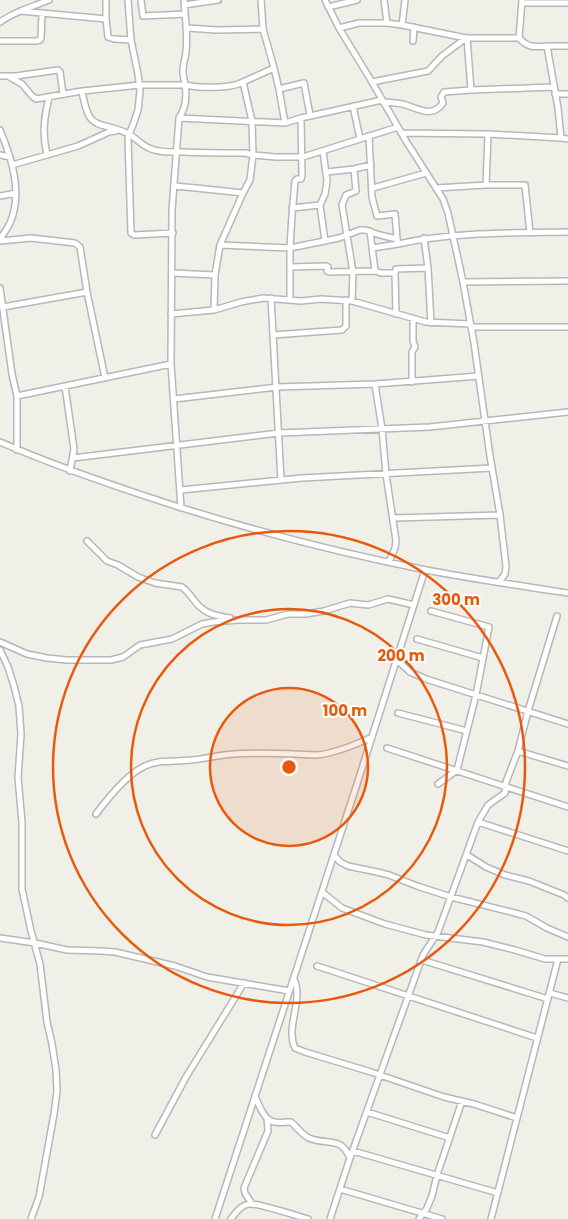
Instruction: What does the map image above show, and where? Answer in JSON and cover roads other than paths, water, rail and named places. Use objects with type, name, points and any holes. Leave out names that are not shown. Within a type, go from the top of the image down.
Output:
[{"type":"street","points":[[0,22],[8,16],[49,0]]},
{"type":"street","points":[[106,0],[107,32],[109,38],[131,40]]},
{"type":"street","points":[[128,0],[131,40],[140,85],[138,110],[129,134],[132,234],[173,234]]},
{"type":"street","points":[[141,0],[143,16],[185,14]]},
{"type":"street","points":[[181,508],[171,364],[171,314],[172,210],[176,152],[179,118],[184,112],[186,104],[183,74],[187,28],[184,2],[218,0]]},
{"type":"street","points":[[261,0],[263,29],[279,88],[285,123]]},
{"type":"street","points":[[325,0],[339,28],[436,188],[448,213],[463,282],[500,515],[506,566],[505,574],[499,582]]},
{"type":"street","points":[[328,7],[357,0]]},
{"type":"street","points":[[384,0],[387,23]]},
{"type":"street","points":[[402,24],[405,0]]},
{"type":"street","points":[[568,3],[522,2],[519,38],[523,44],[528,46],[568,46]]},
{"type":"street","points":[[20,11],[106,19]]},
{"type":"street","points":[[0,41],[40,40],[42,12]]},
{"type":"street","points":[[339,28],[359,23],[387,23],[402,24],[466,38],[519,38]]},
{"type":"street","points":[[414,27],[414,41]]},
{"type":"street","points":[[187,28],[217,30],[263,29]]},
{"type":"street","points":[[372,82],[428,71],[442,56],[466,38]]},
{"type":"street","points":[[466,38],[471,90]]},
{"type":"street","points":[[547,46],[561,138]]},
{"type":"street","points":[[8,76],[22,84],[34,98],[39,99],[82,91],[140,85],[223,87],[237,85],[274,68]]},
{"type":"street","points":[[0,76],[58,70],[60,72],[63,94]]},
{"type":"street","points":[[214,310],[220,245],[250,180],[253,155],[252,121],[243,82]]},
{"type":"street","points":[[279,88],[304,83],[310,115]]},
{"type":"street","points":[[179,118],[285,123],[310,115],[383,101],[430,112],[442,105],[441,97],[444,92],[554,87]]},
{"type":"street","points":[[82,91],[92,120],[102,126],[129,134],[149,148],[158,150],[303,157],[398,127]]},
{"type":"street","points":[[555,94],[568,94]]},
{"type":"street","points":[[47,155],[43,134],[49,96]]},
{"type":"street","points":[[353,106],[360,139]]},
{"type":"street","points":[[290,299],[292,208],[295,181],[302,178],[301,118]]},
{"type":"street","points":[[0,130],[10,157],[16,193],[13,214],[7,230],[0,240]]},
{"type":"street","points":[[12,166],[78,146],[109,132],[119,130]]},
{"type":"street","points":[[401,133],[488,134],[568,139]]},
{"type":"street","points":[[486,185],[488,134]]},
{"type":"street","points":[[369,136],[372,197],[377,216],[393,213],[395,215],[397,241]]},
{"type":"street","points":[[322,152],[327,172],[326,188],[320,205],[325,241]]},
{"type":"street","points":[[0,154],[10,157]]},
{"type":"street","points":[[327,172],[371,165]]},
{"type":"street","points":[[273,335],[342,330],[346,326],[354,272],[342,203],[347,194],[356,191],[354,169]]},
{"type":"street","points":[[372,188],[426,173]]},
{"type":"street","points":[[436,188],[525,185],[530,233]]},
{"type":"street","points":[[174,186],[243,193]]},
{"type":"street","points":[[0,196],[16,193]]},
{"type":"street","points":[[292,208],[320,205]]},
{"type":"street","points":[[220,245],[290,248],[339,238],[360,230],[397,241]]},
{"type":"street","points":[[370,232],[374,271]]},
{"type":"street","points":[[372,248],[397,241],[424,238],[568,232]]},
{"type":"street","points":[[0,240],[31,238],[75,243],[80,248],[105,378]]},
{"type":"street","points":[[424,238],[428,268],[431,323]]},
{"type":"street","points":[[290,266],[326,266],[329,272],[374,271],[395,273]]},
{"type":"street","points":[[396,314],[396,269],[428,268]]},
{"type":"street","points":[[172,273],[216,275]]},
{"type":"street","points":[[463,282],[568,281]]},
{"type":"street","points":[[0,288],[12,374],[17,396],[17,450]]},
{"type":"street","points":[[2,307],[87,292]]},
{"type":"street","points":[[171,314],[214,310],[263,298],[301,301],[321,299],[349,301],[431,323],[470,326],[568,327]]},
{"type":"street","points":[[271,298],[282,480]]},
{"type":"street","points":[[412,382],[412,352],[415,347],[413,341],[413,319]]},
{"type":"street","points":[[17,396],[171,364]]},
{"type":"street","points":[[174,399],[277,387],[412,382],[479,376]]},
{"type":"street","points":[[375,384],[396,541],[389,562]]},
{"type":"street","points":[[66,386],[74,449],[70,471]]},
{"type":"street","points":[[73,458],[279,433],[430,427],[568,412]]},
{"type":"street","points":[[0,442],[70,471],[181,508],[278,536],[425,570],[568,593]]},
{"type":"street","points":[[181,490],[282,480],[492,468]]},
{"type":"street","points":[[394,518],[500,515]]},
{"type":"street","points":[[87,541],[107,561],[118,564],[138,577],[150,582],[182,587],[210,614],[238,620]]},
{"type":"street","points":[[215,1219],[425,570]]},
{"type":"street","points":[[0,642],[27,654],[47,658],[111,660],[123,657],[140,645],[172,639],[202,624],[213,622],[266,620],[288,614],[324,611],[350,603],[368,605],[388,599],[414,605]]},
{"type":"street","points":[[431,611],[489,627],[476,695],[456,771],[438,784]]},
{"type":"street","points":[[330,1219],[350,1158],[422,960],[427,948],[436,936],[478,822],[488,804],[504,793],[518,752],[528,711],[557,616]]},
{"type":"street","points":[[416,639],[483,658]]},
{"type":"street","points":[[0,650],[8,666],[19,711],[21,734],[18,778],[22,822],[21,880],[23,898],[40,964],[47,1022],[55,1061],[57,1091],[39,1197],[31,1219]]},
{"type":"street","points":[[397,660],[410,672],[426,679],[568,724]]},
{"type":"street","points":[[398,713],[467,731]]},
{"type":"street","points":[[96,814],[118,788],[146,765],[239,754],[317,755],[351,747],[372,737]]},
{"type":"street","points":[[387,748],[568,807]]},
{"type":"street","points":[[518,752],[568,766]]},
{"type":"street","points":[[478,822],[568,851]]},
{"type":"street","points":[[334,855],[340,862],[348,866],[389,875],[451,897],[521,915],[568,937]]},
{"type":"street","points":[[467,855],[505,875],[529,881],[568,898]]},
{"type":"street","points":[[322,892],[338,906],[385,924],[436,936],[483,942],[538,957],[568,959]]},
{"type":"street","points":[[0,938],[67,950],[115,952],[175,966],[207,977],[290,991]]},
{"type":"street","points":[[491,1219],[558,959]]},
{"type":"street","points":[[422,960],[548,999]]},
{"type":"street","points":[[317,966],[538,1038]]},
{"type":"street","points":[[293,978],[297,995],[292,1034],[295,1048],[444,1097],[517,1118]]},
{"type":"street","points":[[155,1135],[186,1077],[244,983]]},
{"type":"street","points":[[550,993],[568,998]]},
{"type":"street","points":[[255,1096],[267,1118],[273,1122],[293,1123],[305,1135],[311,1138],[340,1144],[346,1149],[350,1158]]},
{"type":"street","points":[[419,1219],[427,1208],[432,1196],[437,1175],[462,1101]]},
{"type":"street","points":[[367,1112],[450,1138]]},
{"type":"street","points":[[252,1204],[245,1194],[244,1188],[268,1131],[267,1118]]},
{"type":"street","points":[[353,1151],[498,1193]]},
{"type":"street","points":[[340,1189],[442,1219]]},
{"type":"street","points":[[231,1219],[242,1207],[252,1204],[308,1219]]}]
